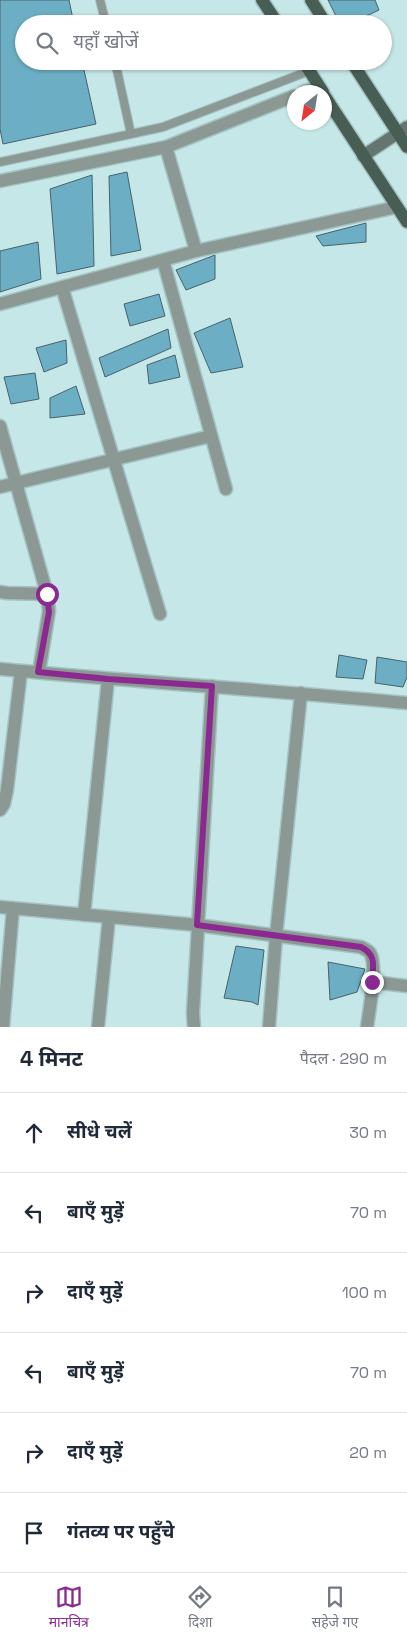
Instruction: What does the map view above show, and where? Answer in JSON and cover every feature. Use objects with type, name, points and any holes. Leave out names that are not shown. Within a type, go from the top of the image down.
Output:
[{"type":"main road","points":[[262,0],[272,15]]},
{"type":"main road","points":[[311,0],[320,15]]},
{"type":"main road","points":[[308,70],[318,85]]},
{"type":"main road","points":[[358,70],[403,130],[407,147]]},
{"type":"main road","points":[[332,108],[407,222]]},
{"type":"street","points":[[0,181],[166,147],[287,99]]},
{"type":"street","points":[[363,156],[403,130]]},
{"type":"street","points":[[166,147],[196,251]]},
{"type":"street","points":[[0,304],[196,251],[397,207]]},
{"type":"street","points":[[164,260],[226,490]]},
{"type":"street","points":[[62,287],[160,614]]},
{"type":"street","points":[[0,426],[47,594],[49,612],[38,672]]},
{"type":"street","points":[[0,487],[211,436]]},
{"type":"street","points":[[0,592],[47,594]]},
{"type":"street","points":[[0,668],[108,679],[407,703]]},
{"type":"street","points":[[0,810],[8,790],[21,670]]},
{"type":"street","points":[[84,915],[108,679]]},
{"type":"street","points":[[194,1027],[197,925],[212,686]]},
{"type":"street","points":[[269,1027],[276,936],[301,693]]},
{"type":"street","points":[[0,907],[197,925],[361,947],[369,951],[373,959],[367,1027]]},
{"type":"street","points":[[3,1027],[13,908]]},
{"type":"street","points":[[98,1027],[108,917]]},
{"type":"street","points":[[372,982],[407,986]]},
{"type":"lane","points":[[100,0],[104,15]]},
{"type":"lane","points":[[117,70],[131,134]]},
{"type":"lane","points":[[0,162],[173,124],[297,70]]},
{"type":"building","points":[[0,0],[69,0],[72,15],[15,15],[15,70],[84,70],[96,124],[3,144],[0,129]]},
{"type":"building","points":[[328,0],[375,0],[379,10],[369,15],[336,15]]},
{"type":"building","points":[[127,172],[141,250],[111,256],[109,176]]},
{"type":"building","points":[[92,175],[94,266],[57,274],[50,189]]},
{"type":"building","points":[[366,223],[366,242],[323,246],[316,236]]},
{"type":"building","points":[[38,242],[41,279],[0,292],[0,251]]},
{"type":"building","points":[[215,255],[215,279],[186,290],[176,270]]},
{"type":"building","points":[[159,294],[165,316],[130,326],[124,304]]},
{"type":"building","points":[[230,318],[243,367],[211,373],[194,333]]},
{"type":"building","points":[[168,329],[171,348],[105,377],[99,358]]},
{"type":"building","points":[[66,340],[67,363],[44,372],[36,348]]},
{"type":"building","points":[[175,355],[180,377],[149,384],[147,365]]},
{"type":"building","points":[[35,373],[39,399],[11,404],[4,377]]},
{"type":"building","points":[[76,386],[85,414],[50,418],[50,398]]},
{"type":"building","points":[[339,655],[367,660],[363,679],[336,677]]},
{"type":"building","points":[[377,657],[407,662],[407,677],[403,687],[375,683]]},
{"type":"building","points":[[236,946],[264,950],[258,1005],[252,1002],[224,998]]},
{"type":"building","points":[[328,962],[365,969],[357,992],[330,1000]]},
{"type":"route","points":[[47,594],[49,612],[38,672],[212,686],[197,925],[361,947],[369,951],[373,959],[372,982]]}]
